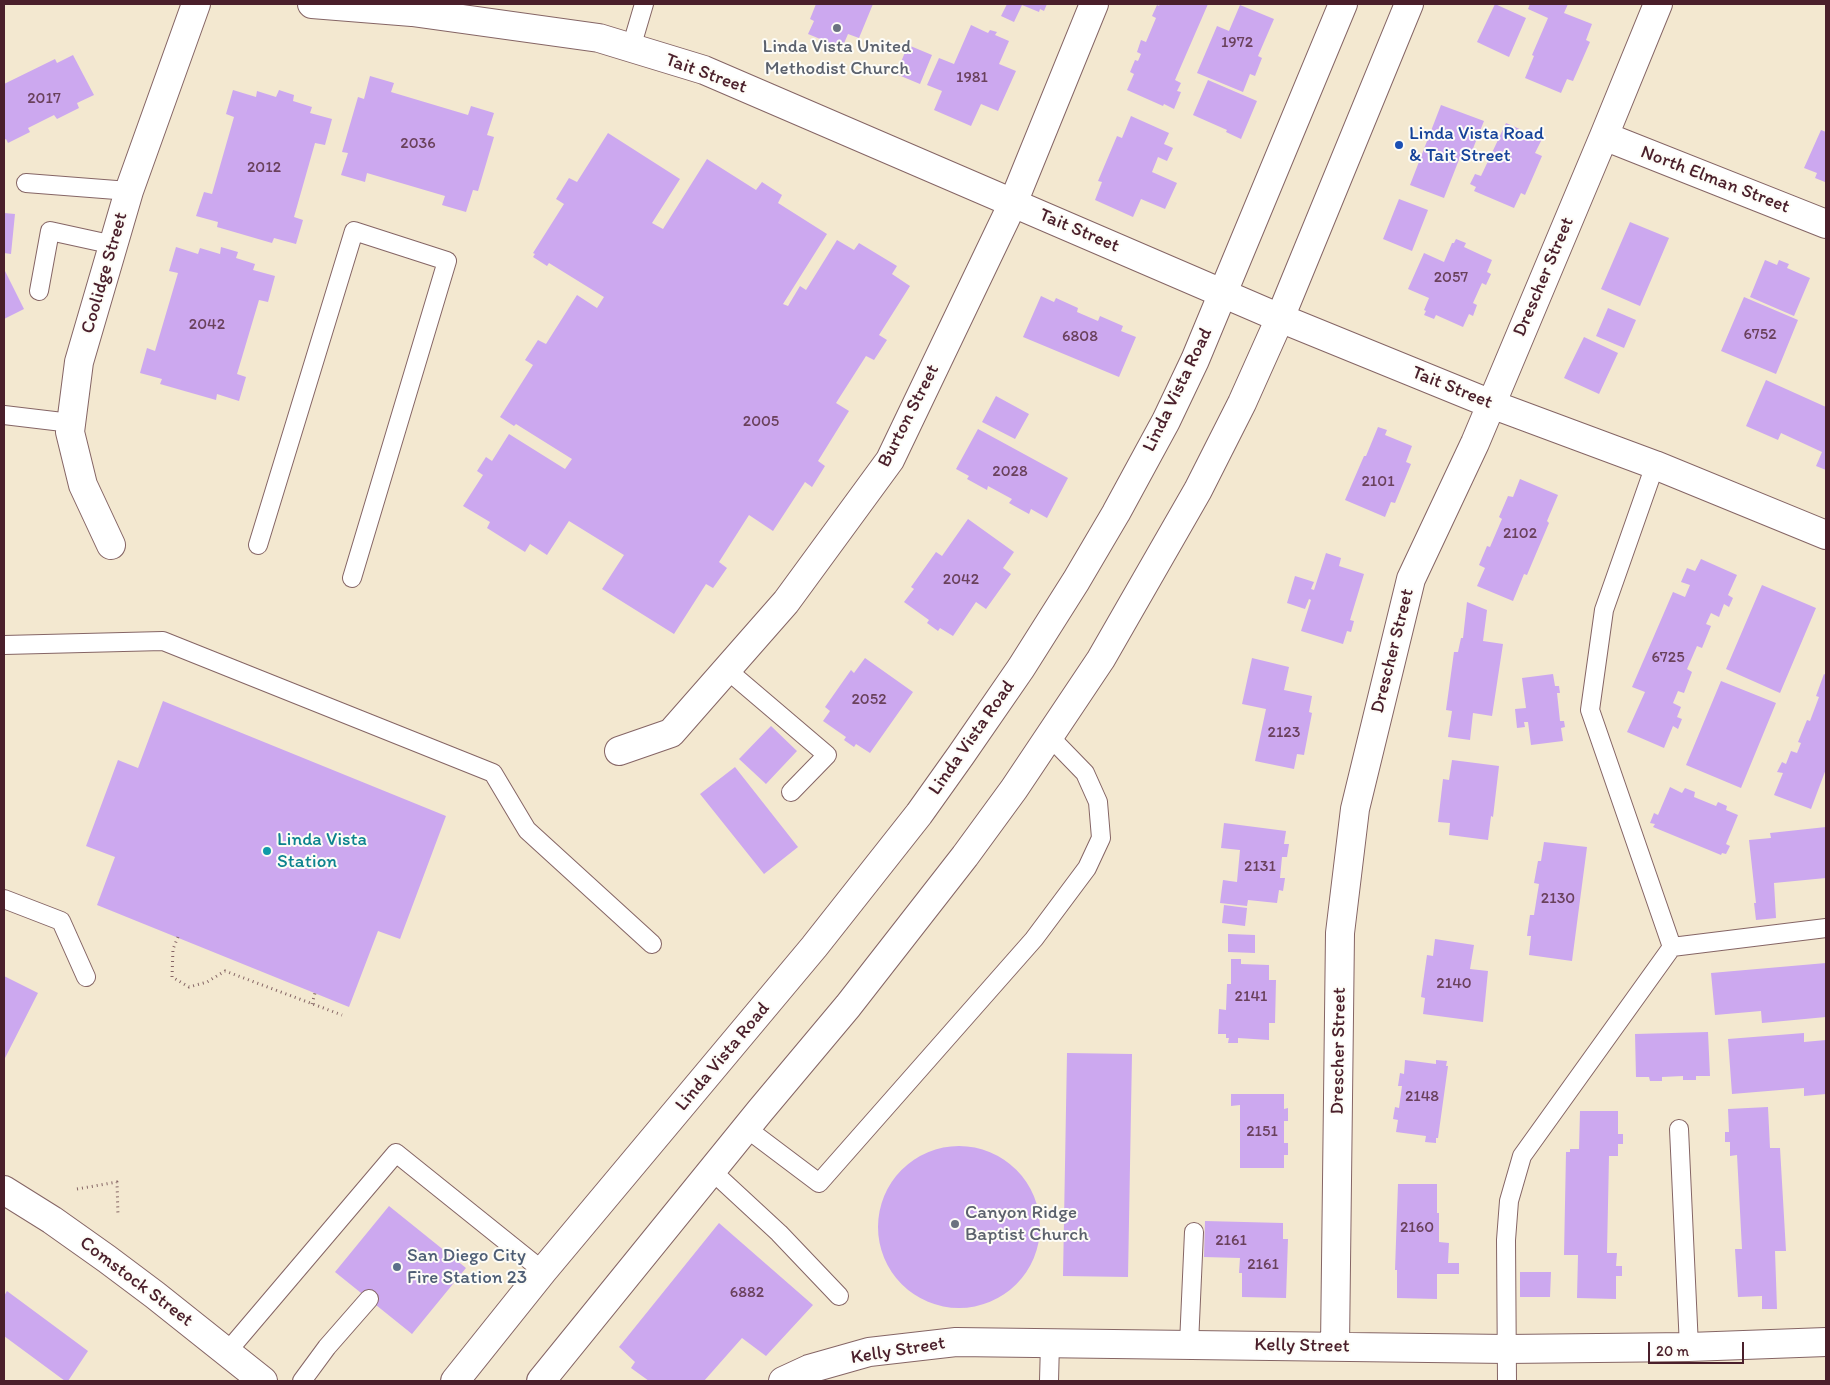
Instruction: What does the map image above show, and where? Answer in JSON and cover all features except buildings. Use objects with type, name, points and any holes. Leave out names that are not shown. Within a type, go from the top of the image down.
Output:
[{"type":"street","name":"Coolidge Street","points":[[111,546],[82,486],[70,432],[79,362],[129,191],[196,4]]},
{"type":"street","name":"Tait Street","points":[[312,4],[412,12],[599,38],[704,70],[1280,318],[1491,404],[1656,465],[1826,535]]},
{"type":"street","name":"Burton Street","points":[[620,751],[671,732],[786,602],[890,460],[1013,203],[1094,4]]},
{"type":"street","name":"Linda Vista Road","points":[[456,1381],[543,1271],[814,947],[919,814],[1021,668],[1116,513],[1195,360],[1343,4]]},
{"type":"street","points":[[541,1381],[746,1128],[848,1006],[934,896],[1014,789],[1101,659],[1198,490],[1242,403],[1280,318],[1409,4]]},
{"type":"street","name":"Drescher Street","points":[[1335,1346],[1340,933],[1355,809],[1411,579],[1491,404],[1658,4]]},
{"type":"street","name":"North Elman Street","points":[[1604,136],[1826,224]]},
{"type":"street","name":"Comstock Street","points":[[4,1190],[52,1220],[107,1259],[263,1381]]},
{"type":"street","name":"Kelly Street","points":[[783,1381],[809,1369],[869,1352],[956,1342],[1507,1349],[1689,1348],[1826,1342]]},
{"type":"lane","points":[[631,48],[644,4]]},
{"type":"lane","points":[[26,183],[129,191]]},
{"type":"lane","points":[[39,291],[50,231],[114,245]]},
{"type":"lane","points":[[258,545],[354,231],[447,261],[352,578]]},
{"type":"lane","points":[[4,415],[72,423]]},
{"type":"lane","points":[[1656,465],[1604,610],[1590,710],[1672,947]]},
{"type":"lane","points":[[4,645],[163,641],[493,773],[527,830],[652,944]]},
{"type":"lane","points":[[726,669],[827,755],[791,792]]},
{"type":"lane","points":[[746,1128],[819,1183],[1034,939],[1087,868],[1101,838],[1098,802],[1085,773],[1050,737]]},
{"type":"lane","points":[[4,899],[61,921],[86,977]]},
{"type":"lane","points":[[1507,1381],[1507,1230],[1509,1201],[1522,1156],[1672,947],[1826,928]]},
{"type":"lane","points":[[1680,1129],[1689,1348]]},
{"type":"lane","points":[[227,1352],[396,1153],[543,1271]]},
{"type":"lane","points":[[712,1170],[779,1233],[839,1296]]},
{"type":"lane","points":[[1189,1344],[1194,1232]]},
{"type":"lane","points":[[302,1381],[327,1347],[369,1299]]},
{"type":"lane","points":[[1050,1343],[1050,1381]]},
{"type":"path","points":[[178,937],[173,949],[172,977],[189,987],[207,982],[226,971],[342,1015]]},
{"type":"path","points":[[312,1004],[315,993]]},
{"type":"path","points":[[78,1189],[117,1182],[118,1216]]},
{"type":"place","name":"Linda Vista United Methodist Church","points":[[837,28]]},
{"type":"place","name":"Linda Vista Road & Tait Street","points":[[1399,145]]},
{"type":"place","name":"Linda Vista Station","points":[[267,851]]},
{"type":"place","name":"Canyon Ridge Baptist Church","points":[[955,1224]]},
{"type":"place","name":"San Diego City Fire Station 23","points":[[397,1267]]}]
